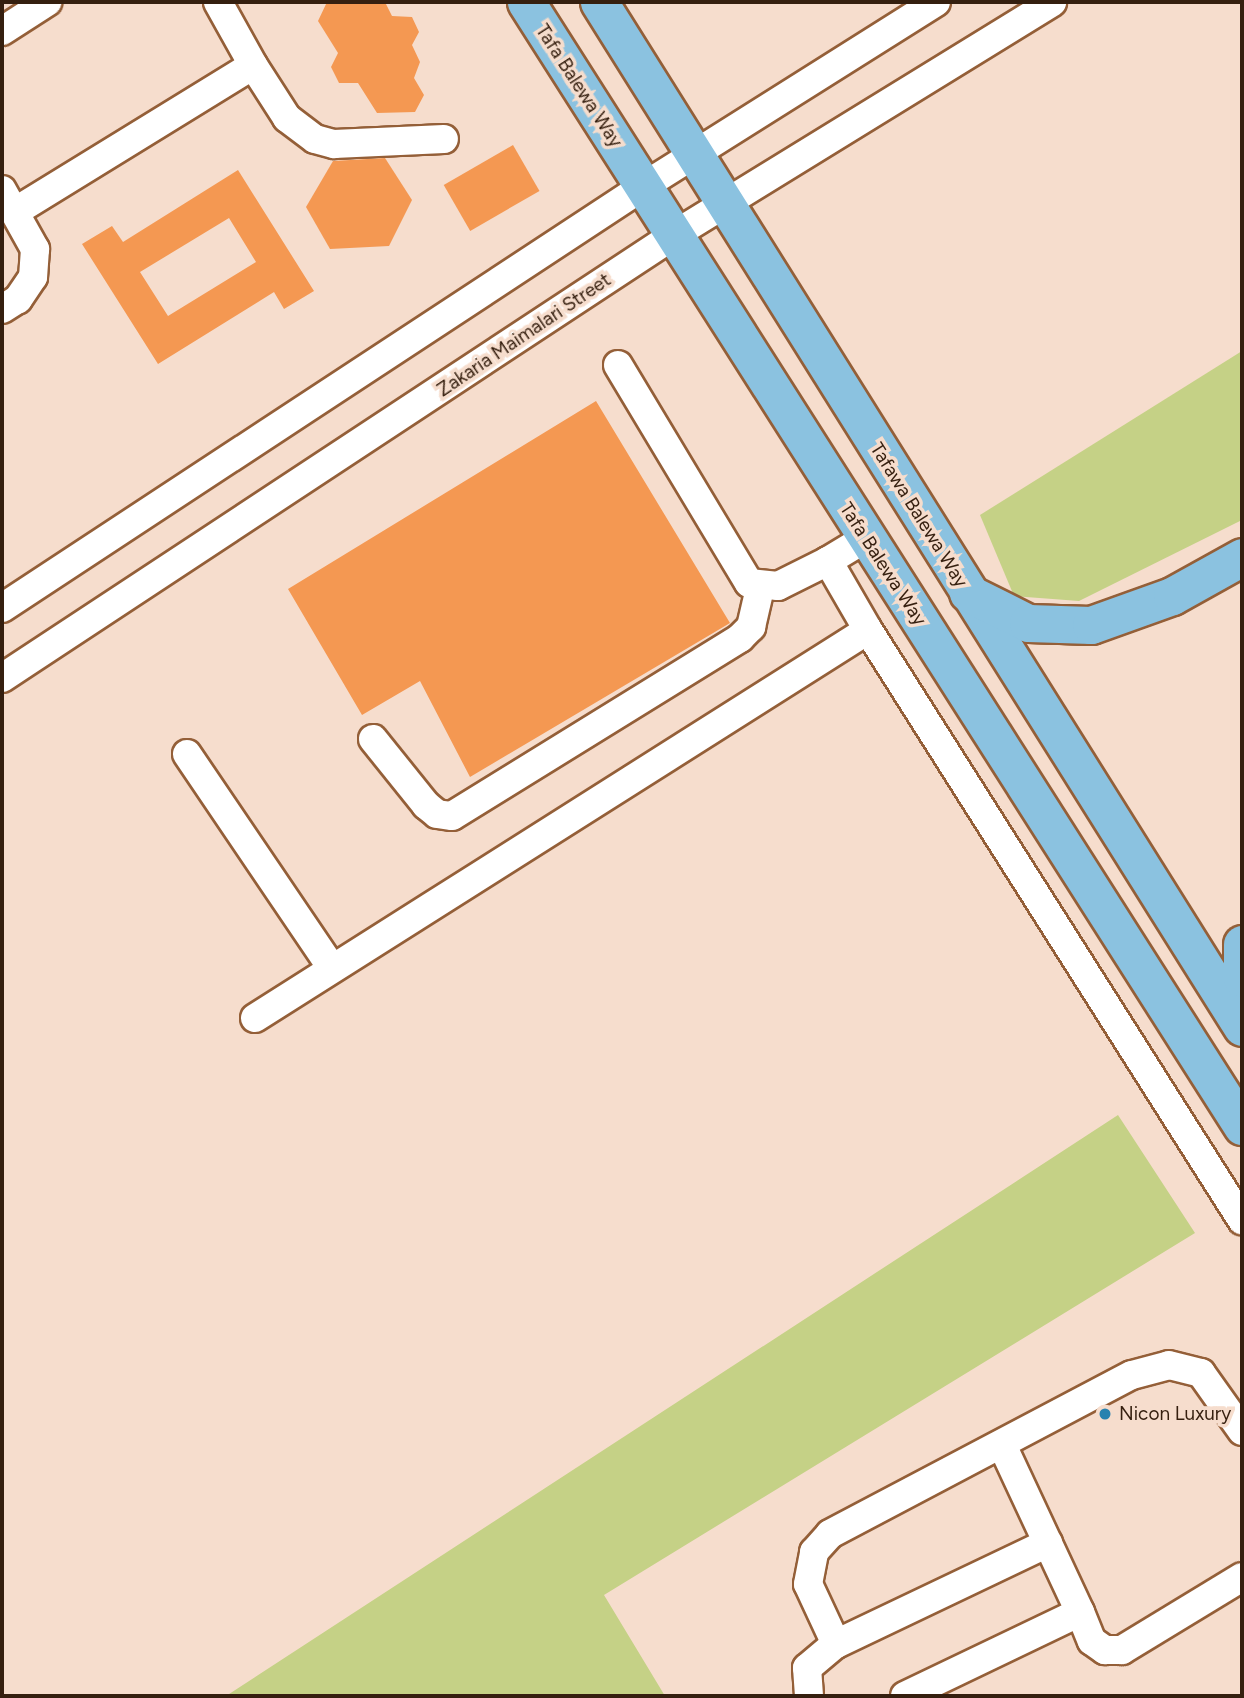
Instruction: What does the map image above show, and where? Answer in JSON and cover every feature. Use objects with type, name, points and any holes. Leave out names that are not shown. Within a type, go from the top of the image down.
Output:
[{"type":"main road","name":"Tafa Balewa Way","points":[[526,2],[1242,1126]]},
{"type":"main road","name":"Tafawa Balewa Way","points":[[599,2],[1242,1027]]},
{"type":"main road","points":[[967,592],[1028,623],[1091,625],[1172,596],[1242,557]]},
{"type":"main road","points":[[1242,944],[1242,978]]},
{"type":"street","points":[[2,31],[47,2]]},
{"type":"street","points":[[2,608],[173,499],[643,186],[936,2]]},
{"type":"street","name":"Zakaria Maimalari Street","points":[[2,678],[674,235],[1052,2]]},
{"type":"street","points":[[230,6],[253,65],[287,118],[315,139],[334,144],[444,139]]},
{"type":"street","points":[[2,309],[18,299],[33,277],[35,249],[9,201],[253,65]]},
{"type":"street","points":[[618,365],[749,583],[760,588],[778,586],[866,538]]},
{"type":"street","points":[[828,561],[867,630],[1242,1220]]},
{"type":"street","points":[[373,739],[426,805],[437,814],[452,816],[740,638],[751,627],[760,588]]},
{"type":"street","points":[[255,1018],[867,630]]},
{"type":"street","points":[[187,754],[332,968]]},
{"type":"street","points":[[836,1644],[808,1584],[814,1552],[830,1534],[1003,1447],[1132,1375],[1169,1365],[1201,1373],[1242,1431]]},
{"type":"street","points":[[1003,1447],[1092,1641],[1105,1650],[1122,1650],[1242,1577]]},
{"type":"street","points":[[809,1696],[807,1668],[836,1644],[1048,1543]]},
{"type":"street","points":[[905,1696],[1080,1612]]},
{"type":"green space","points":[[1242,351],[1242,520],[1079,601],[1014,596],[980,515]]},
{"type":"green space","points":[[1118,1115],[1195,1233],[604,1595],[665,1696],[226,1696]]},
{"type":"building","points":[[327,2],[385,2],[392,16],[412,17],[419,32],[412,45],[420,62],[414,78],[424,95],[415,112],[377,113],[358,83],[339,83],[331,67],[338,53],[318,21]]},
{"type":"building","points":[[513,145],[540,191],[470,231],[444,185]]},
{"type":"building","points":[[385,158],[412,200],[389,246],[330,249],[306,207],[333,161]]},
{"type":"building","points":[[238,170],[314,291],[284,309],[274,292],[158,364],[82,244],[112,226],[123,242]],"holes":[[[229,218],[256,262],[168,316],[140,272]]]},
{"type":"building","points":[[596,401],[730,623],[470,777],[420,681],[362,715],[288,589]]},
{"type":"place","name":"Nicon Luxury","points":[[1105,1414]]}]
